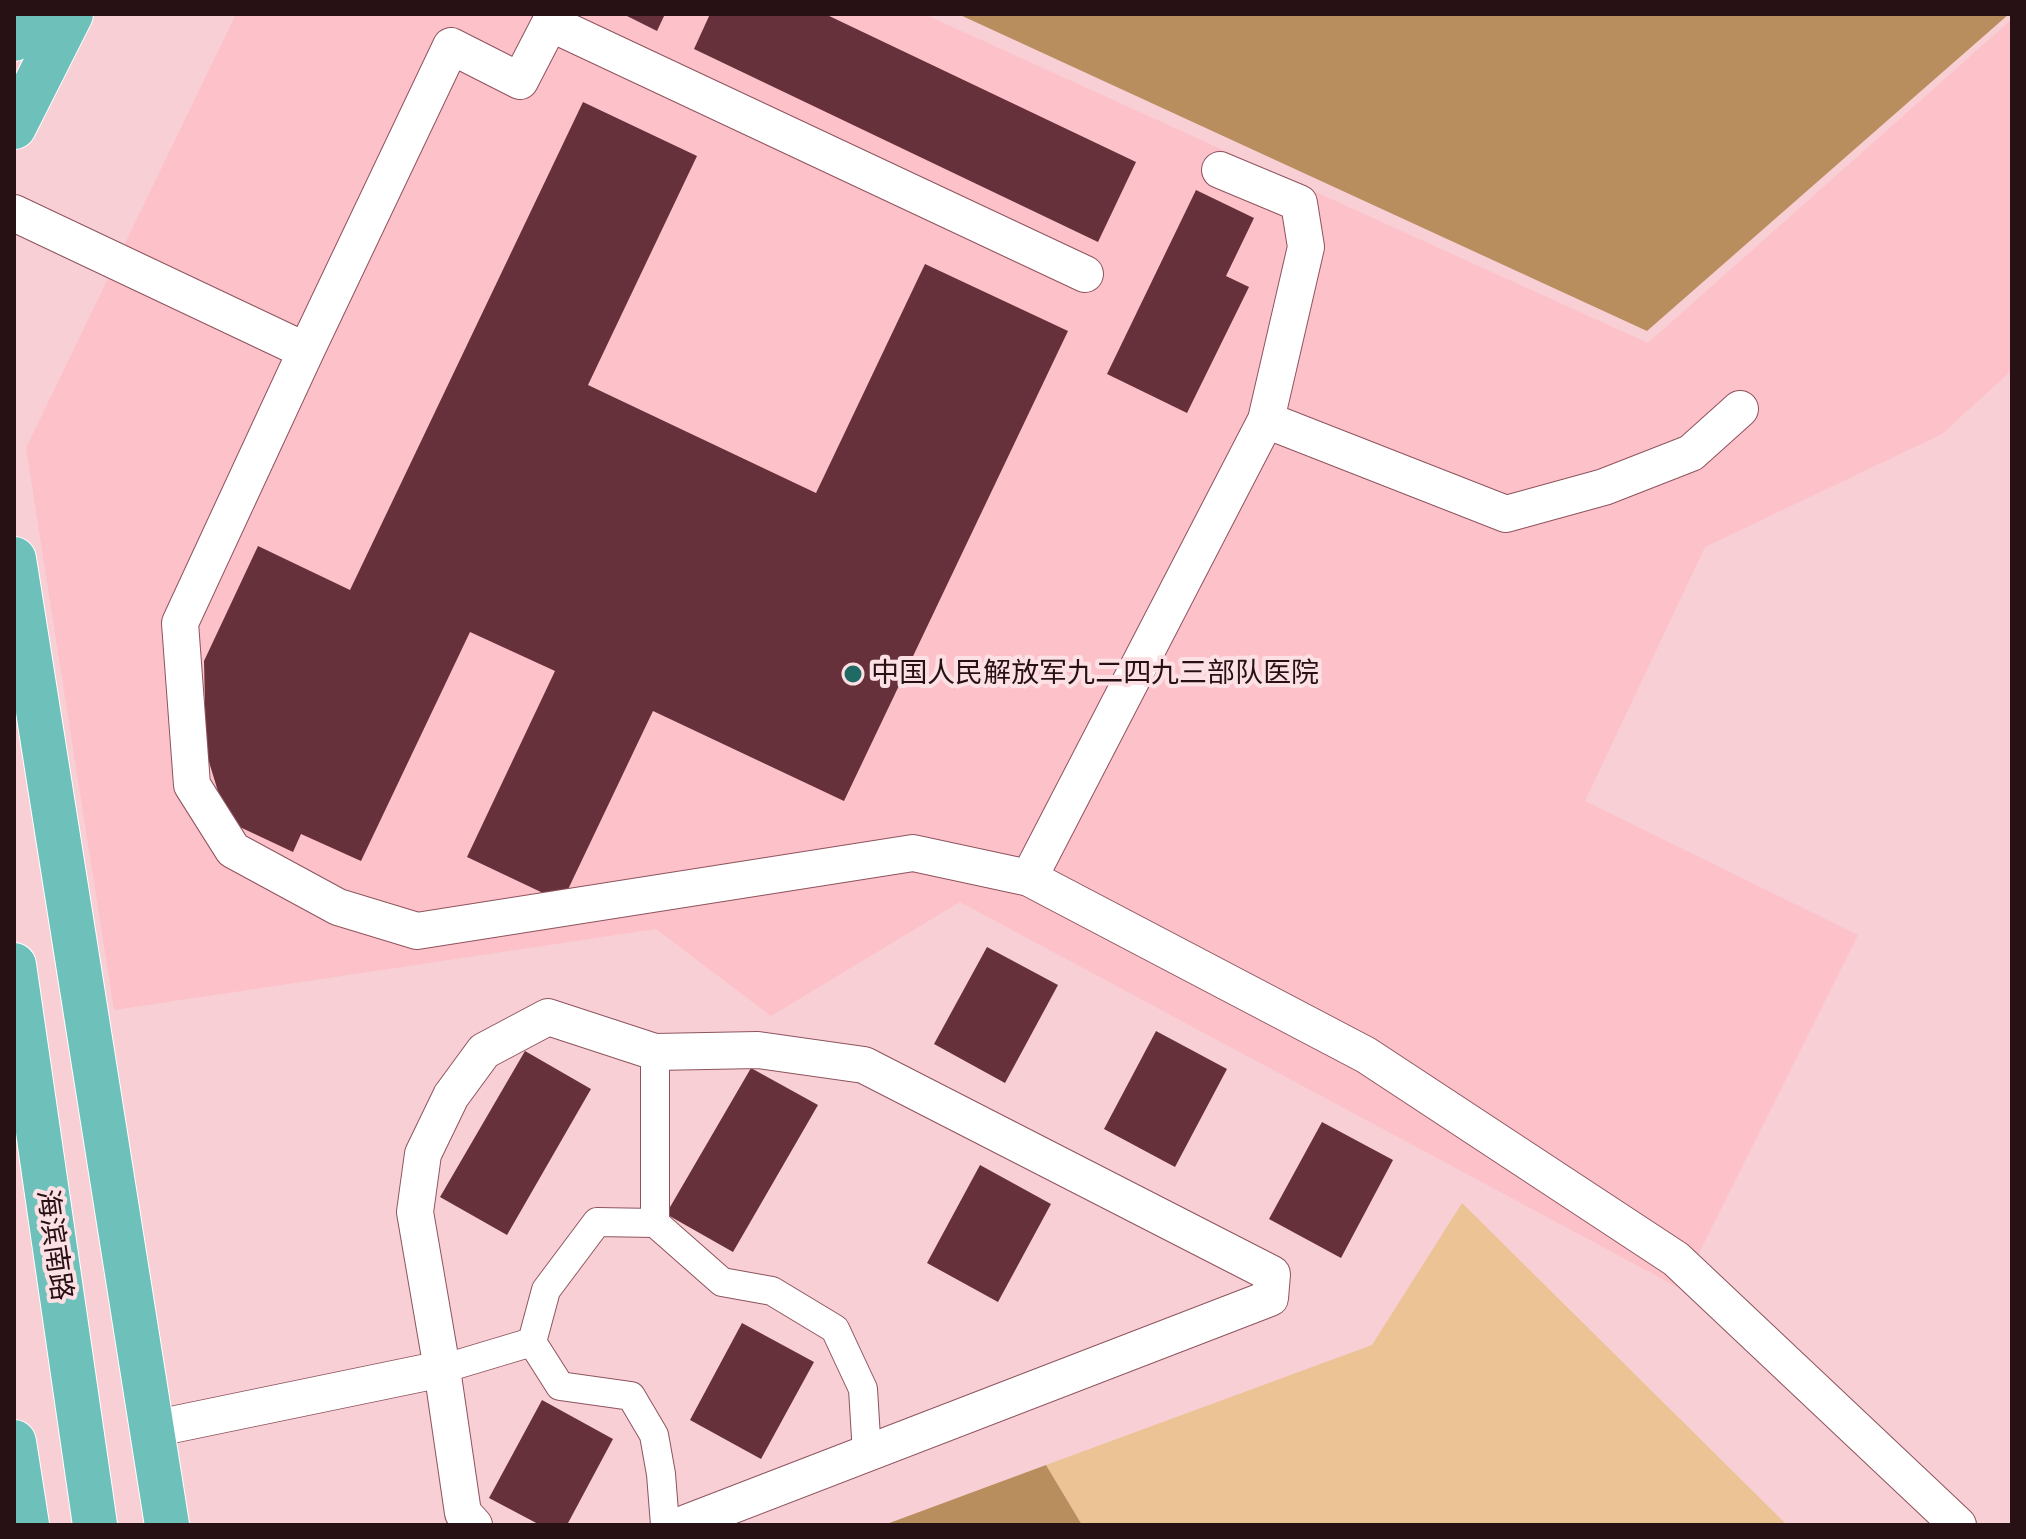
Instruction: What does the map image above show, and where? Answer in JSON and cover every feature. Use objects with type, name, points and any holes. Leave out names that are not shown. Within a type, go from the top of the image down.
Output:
[{"type":"highway","points":[[14,39],[27,14]]},
{"type":"highway","points":[[14,127],[71,14]]},
{"type":"highway","points":[[14,559],[167,1525]]},
{"type":"highway","name":"海滨南路","points":[[14,965],[95,1525]]},
{"type":"highway","points":[[14,1442],[27,1525]]},
{"type":"street","points":[[1085,274],[550,23],[520,81],[451,46],[180,623],[192,785],[233,850],[338,907],[417,931],[913,853],[1029,878],[1366,1055],[1676,1259],[1958,1525]]},
{"type":"street","points":[[1029,878],[1266,420],[1306,247],[1299,203],[1220,170]]},
{"type":"street","points":[[14,213],[306,351]]},
{"type":"street","points":[[1266,420],[1506,514],[1604,487],[1691,453],[1740,409]]},
{"type":"street","points":[[474,1525],[463,1513],[415,1212],[423,1154],[451,1096],[484,1051],[548,1017],[655,1052],[758,1050],[864,1065],[1272,1274],[1270,1298],[681,1525]]},
{"type":"street","points":[[655,1052],[655,1223]]},
{"type":"street","points":[[665,1525],[654,1435],[631,1396],[560,1386],[532,1342],[546,1290],[597,1222],[655,1223],[722,1282],[772,1291],[835,1329],[863,1389],[867,1454]]},
{"type":"street","points":[[152,1429],[442,1369],[532,1342]]},
{"type":"shaded area","name":"中国人民解放军九二四九三部队医院","points":[[236,14],[924,14],[1648,343],[2012,19],[2012,370],[1942,434],[1705,547],[1585,801],[1858,935],[1681,1289],[960,902],[771,1016],[656,929],[114,1010],[26,448]]},
{"type":"shaded area","points":[[958,14],[2009,14],[1647,331]]},
{"type":"shaded area","points":[[1462,1203],[1787,1525],[1082,1525],[1046,1465],[1372,1345]]},
{"type":"shaded area","points":[[1046,1465],[1082,1525],[884,1525]]},
{"type":"building","points":[[623,14],[665,14],[657,31]]},
{"type":"building","points":[[710,14],[825,14],[1136,162],[1098,242],[694,49]]},
{"type":"building","points":[[583,102],[697,156],[588,385],[816,493],[925,264],[1068,331],[844,801],[653,711],[562,902],[467,857],[555,671],[470,632],[361,861],[301,834],[293,852],[227,821],[206,752],[204,661],[258,546],[350,590]]},
{"type":"building","points":[[1196,190],[1254,218],[1226,276],[1249,287],[1187,413],[1107,374]]},
{"type":"building","points":[[987,947],[1058,985],[1005,1083],[934,1044]]},
{"type":"building","points":[[1156,1031],[1227,1069],[1175,1167],[1104,1129]]},
{"type":"building","points":[[525,1051],[591,1089],[507,1235],[440,1197]]},
{"type":"building","points":[[751,1068],[818,1105],[733,1252],[666,1214]]},
{"type":"building","points":[[1322,1122],[1393,1160],[1341,1258],[1269,1219]]},
{"type":"building","points":[[980,1165],[1051,1204],[998,1302],[927,1263]]},
{"type":"building","points":[[742,1323],[814,1362],[761,1459],[690,1420]]},
{"type":"building","points":[[542,1400],[613,1439],[567,1525],[540,1525],[489,1498]]},
{"type":"place","name":"中国人民解放军九二四九三部队医院","points":[[853,674]]}]
